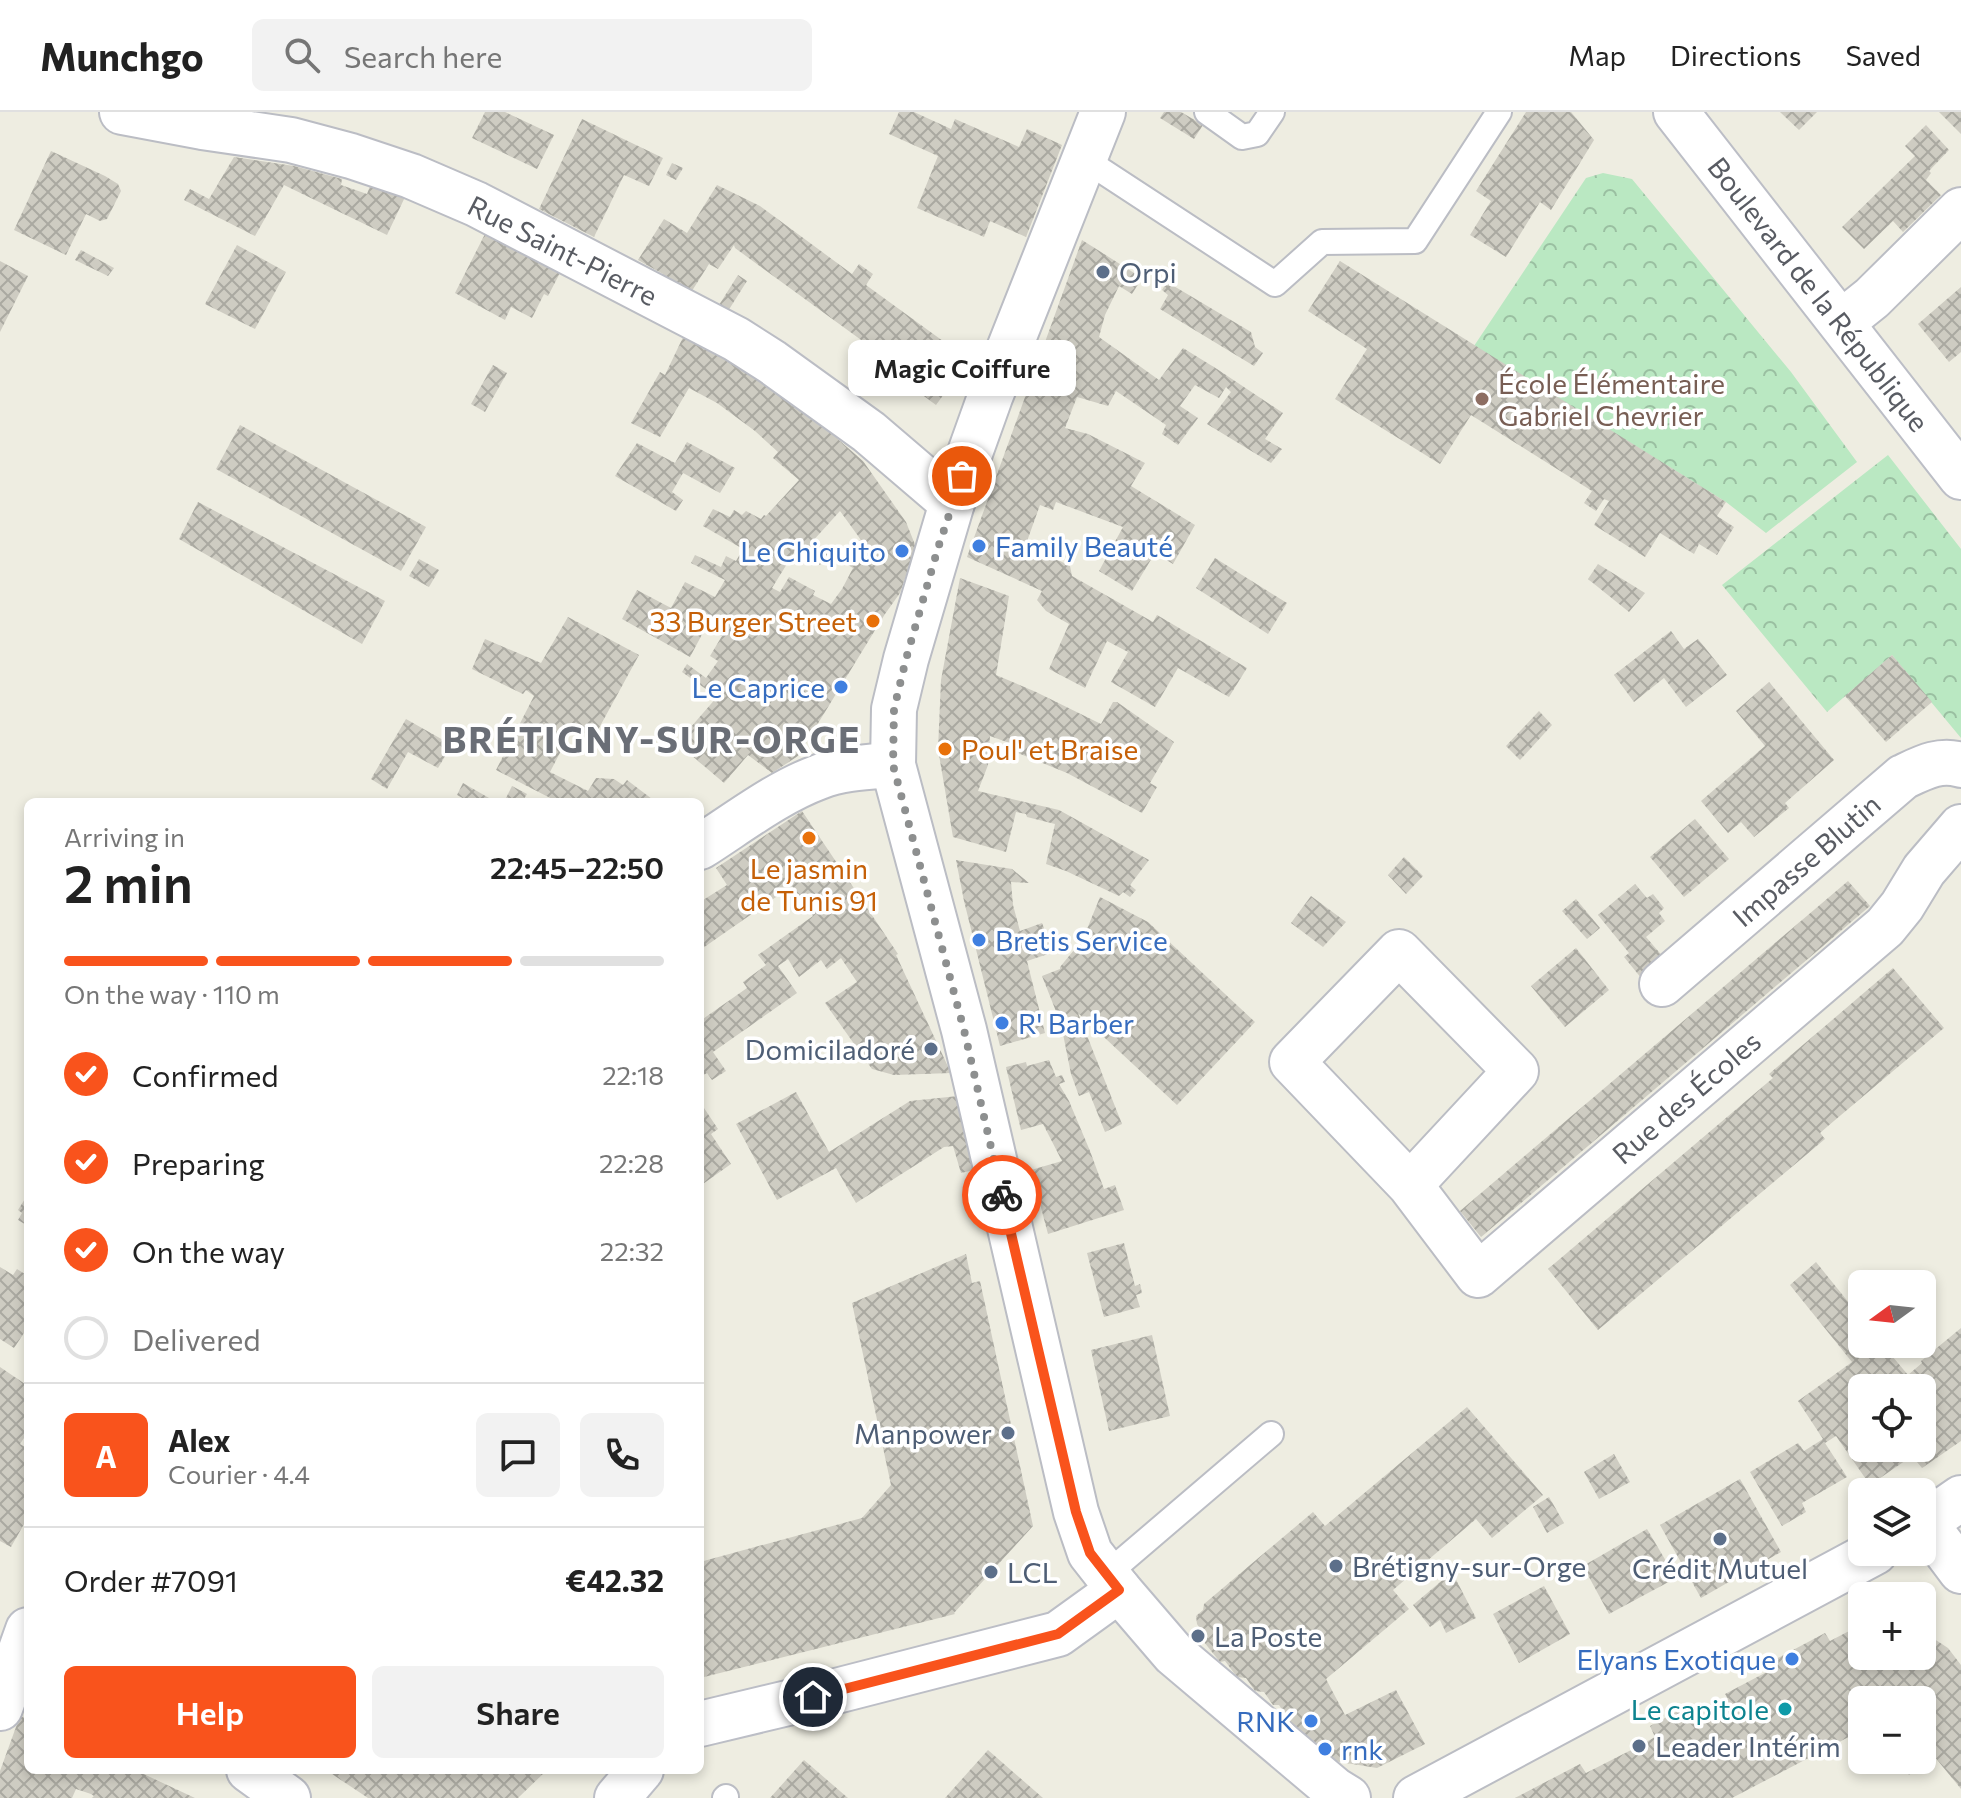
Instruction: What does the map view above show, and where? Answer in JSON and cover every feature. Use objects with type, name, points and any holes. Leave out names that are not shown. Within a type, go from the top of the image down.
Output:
[{"type":"street","name":"Rue Saint-Pierre","points":[[122,112],[291,140],[411,176],[476,204],[748,346],[869,432],[952,503]]},
{"type":"street","points":[[1103,112],[990,397],[952,503],[894,709],[893,765],[964,1030],[1076,1512],[1090,1553],[1174,1654],[1348,1798]]},
{"type":"street","name":"Boulevard de la République","points":[[1676,112],[1961,477]]},
{"type":"street","points":[[1842,322],[1872,298],[1961,210]]},
{"type":"street","name":"Impasse Blutin","points":[[1662,984],[1903,777],[1926,766],[1950,761],[1961,765]]},
{"type":"street","points":[[704,844],[782,795],[820,776],[893,765]]},
{"type":"street","name":"Rue des Écoles","points":[[1410,1185],[1516,1071],[1399,952],[1292,1062],[1410,1185],[1478,1275],[1885,927],[1924,870],[1957,841]]},
{"type":"street","points":[[1936,1515],[1961,1498]]},
{"type":"street","points":[[1936,1540],[1961,1571]]},
{"type":"street","points":[[1416,1798],[1849,1566]]},
{"type":"street","points":[[704,1723],[1058,1634],[1113,1582]]},
{"type":"street","points":[[0,1708],[24,1641]]},
{"type":"street","points":[[255,1774],[288,1798]]},
{"type":"street","points":[[617,1798],[638,1774]]},
{"type":"lane","points":[[1207,112],[1242,137],[1257,134],[1272,112]]},
{"type":"lane","points":[[1084,159],[1275,284],[1322,242],[1415,241],[1499,112]]},
{"type":"lane","points":[[1113,1582],[1271,1434]]},
{"type":"green space","points":[[1603,173],[1632,179],[1791,372],[1857,462],[1766,533],[1726,502],[1474,346],[1586,178]]},
{"type":"green space","points":[[1888,455],[1961,549],[1961,738],[1892,655],[1827,712],[1722,585]]},
{"type":"building","points":[[485,112],[505,112],[554,135],[537,169],[472,138]]},
{"type":"building","points":[[899,112],[914,112],[951,129],[955,119],[1019,147],[1027,129],[1062,145],[1026,237],[990,221],[984,237],[917,208],[938,156],[889,134]]},
{"type":"building","points":[[1164,112],[1181,112],[1203,125],[1194,139],[1160,118]]},
{"type":"building","points":[[1526,112],[1571,112],[1594,140],[1551,210],[1540,202],[1506,257],[1470,235],[1491,201],[1476,191]]},
{"type":"building","points":[[1780,112],[1817,112],[1799,130]]},
{"type":"building","points":[[1939,112],[1961,112],[1961,134]]},
{"type":"building","points":[[582,119],[663,158],[649,186],[624,175],[594,237],[539,209]]},
{"type":"building","points":[[1926,125],[1949,150],[1929,171],[1931,173],[1926,180],[1941,195],[1903,232],[1893,221],[1864,249],[1842,227],[1915,156],[1905,146]]},
{"type":"building","points":[[51,151],[105,176],[118,184],[121,191],[107,219],[100,221],[86,214],[66,255],[14,230]]},
{"type":"building","points":[[234,157],[294,166],[342,179],[341,185],[367,194],[370,186],[405,197],[387,235],[284,185],[255,236],[184,200],[190,189],[209,199]]},
{"type":"building","points":[[672,163],[683,168],[676,180],[666,175]]},
{"type":"building","points":[[717,185],[760,206],[852,274],[859,264],[873,274],[866,285],[969,360],[936,405],[874,359],[879,353],[734,245],[718,269],[709,264],[690,294],[661,279],[663,274],[638,260],[664,219],[687,233]]},
{"type":"building","points":[[485,234],[560,273],[548,296],[544,294],[532,318],[511,307],[505,320],[455,293]]},
{"type":"building","points":[[1082,240],[1142,278],[1132,294],[1119,286],[1105,315],[1099,337],[1159,380],[1183,348],[1283,413],[1265,439],[1282,449],[1271,463],[1207,424],[1231,392],[1226,387],[1219,398],[1195,385],[1180,406],[1198,418],[1178,445],[1162,434],[1166,425],[1116,391],[1108,406],[1077,397],[1065,428],[1088,434],[1145,463],[1131,486],[1195,525],[1173,564],[1155,553],[1132,591],[1099,571],[1123,527],[1056,502],[1053,510],[1040,505],[1026,544],[1070,566],[1072,576],[1153,622],[1157,615],[1247,668],[1229,697],[1178,668],[1155,707],[1111,682],[1128,652],[1107,641],[1085,688],[1049,669],[1069,624],[1046,611],[1037,600],[1042,591],[967,557]]},
{"type":"building","points":[[237,245],[286,272],[255,329],[205,304]]},
{"type":"building","points":[[81,250],[114,268],[108,276],[75,260]]},
{"type":"building","points":[[0,261],[28,276],[0,332]]},
{"type":"building","points":[[1340,261],[1726,502],[1717,516],[1734,527],[1717,555],[1699,544],[1694,554],[1660,533],[1645,557],[1594,525],[1609,501],[1604,499],[1596,511],[1584,503],[1592,491],[1471,415],[1440,464],[1335,399],[1367,349],[1308,311]]},
{"type":"building","points":[[738,275],[747,281],[728,311],[719,305]]},
{"type":"building","points":[[1167,282],[1251,332],[1255,347],[1263,353],[1254,366],[1160,309],[1168,295],[1162,290]]},
{"type":"building","points":[[1961,287],[1961,352],[1949,362],[1918,324]]},
{"type":"building","points":[[686,331],[786,394],[863,461],[906,522],[916,547],[900,593],[798,756],[772,773],[748,755],[724,783],[677,743],[717,697],[682,672],[687,664],[706,678],[718,661],[710,656],[722,636],[706,627],[690,657],[622,619],[637,590],[671,608],[685,582],[715,597],[725,580],[691,563],[695,555],[721,567],[726,556],[736,561],[743,549],[703,526],[713,509],[730,517],[734,510],[742,515],[746,511],[761,519],[799,480],[773,458],[778,452],[755,431],[717,403],[689,388],[660,437],[631,423],[660,372],[665,375]],"holes":[[[840,511],[861,540],[828,553],[811,543]],[[795,551],[820,565],[828,553],[853,568],[831,604],[789,577],[780,592],[772,588]]]},
{"type":"building","points":[[493,365],[507,373],[485,412],[471,404]]},
{"type":"building","points":[[240,425],[426,527],[401,571],[216,469]]},
{"type":"building","points":[[687,442],[735,468],[720,493],[683,473],[672,492],[683,500],[676,511],[615,476],[637,443],[675,463]]},
{"type":"building","points":[[198,502],[385,601],[362,644],[179,539]]},
{"type":"building","points":[[1215,558],[1287,603],[1268,634],[1196,588]]},
{"type":"building","points":[[419,559],[439,570],[429,587],[409,576]]},
{"type":"building","points":[[1598,564],[1645,593],[1629,612],[1588,579]]},
{"type":"building","points":[[960,578],[1009,596],[996,675],[1101,724],[1113,702],[1117,702],[1174,742],[1150,783],[1157,787],[1142,813],[1067,773],[1013,751],[1015,745],[990,736],[988,765],[978,791],[1059,810],[1149,860],[1130,885],[1136,890],[1130,897],[1123,892],[1119,896],[1046,864],[1055,824],[1027,817],[1026,814],[1016,812],[1006,852],[953,837],[938,749],[941,680]]},
{"type":"building","points":[[568,617],[639,655],[593,739],[574,726],[550,772],[588,791],[596,778],[614,779],[623,785],[627,780],[651,798],[550,798],[496,770],[534,696],[526,690],[523,694],[472,669],[485,639],[541,663]]},
{"type":"building","points":[[1671,631],[1684,649],[1698,639],[1727,675],[1686,707],[1664,678],[1634,702],[1614,675]]},
{"type":"building","points":[[1892,655],[1932,702],[1886,742],[1845,696]]},
{"type":"building","points":[[1769,682],[1834,760],[1785,803],[1789,808],[1754,837],[1741,822],[1728,833],[1701,801],[1765,746],[1736,711]]},
{"type":"building","points":[[1539,711],[1552,725],[1520,760],[1506,746]]},
{"type":"building","points":[[406,719],[452,745],[438,768],[408,752],[387,789],[371,779]]},
{"type":"building","points":[[463,783],[489,798],[463,798],[457,795]]},
{"type":"building","points":[[512,786],[527,794],[524,798],[506,798]]},
{"type":"building","points":[[802,811],[898,954],[951,1073],[894,1075],[872,1069],[825,1003],[857,982],[841,958],[827,969],[821,960],[799,977],[788,959],[778,966],[797,993],[713,1052],[726,1071],[712,1080],[707,1073],[704,1075],[704,1018],[747,988],[743,982],[766,965],[758,955],[813,916],[792,886],[704,947],[704,899],[727,885],[716,868]]},
{"type":"building","points":[[1695,819],[1729,859],[1684,897],[1650,857]]},
{"type":"building","points":[[1404,857],[1423,876],[1406,894],[1388,875]]},
{"type":"building","points":[[956,860],[1012,869],[1029,883],[1011,882],[1013,905],[1020,931],[1042,923],[1054,952],[1027,961],[1045,1033],[1000,1046]]},
{"type":"building","points":[[1848,881],[1870,906],[1481,1237],[1460,1211]]},
{"type":"building","points":[[1635,884],[1647,898],[1653,894],[1664,908],[1659,913],[1665,921],[1646,937],[1665,959],[1642,979],[1624,957],[1629,953],[1598,915]]},
{"type":"building","points":[[1311,896],[1346,922],[1323,947],[1291,923]]},
{"type":"building","points":[[1100,897],[1148,922],[1255,1022],[1177,1105],[1078,1013],[1122,1124],[1105,1132],[1089,1092],[1079,1096],[1071,1074],[1061,1024],[1042,976],[1060,969],[1083,939]]},
{"type":"building","points":[[1576,899],[1600,928],[1587,939],[1562,911]]},
{"type":"building","points":[[1576,948],[1609,990],[1565,1027],[1531,986]]},
{"type":"building","points":[[1893,968],[1944,1028],[1820,1133],[1825,1139],[1598,1330],[1548,1269],[1773,1078],[1769,1074]]},
{"type":"building","points":[[1049,1060],[1056,1077],[1062,1075],[1065,1082],[1059,1084],[1069,1101],[1104,1189],[1115,1185],[1124,1210],[1048,1234],[1031,1170],[1062,1161],[1043,1124],[1021,1130],[1006,1067]]},
{"type":"building","points":[[796,1092],[829,1152],[910,1101],[958,1096],[974,1170],[961,1173],[953,1146],[944,1147],[856,1203],[836,1168],[777,1200],[736,1124]]},
{"type":"building","points":[[704,1108],[718,1129],[711,1134],[731,1164],[704,1183]]},
{"type":"building","points":[[24,1200],[24,1224],[18,1220],[22,1213],[18,1210]]},
{"type":"building","points":[[1124,1243],[1135,1286],[1140,1284],[1142,1293],[1136,1295],[1140,1307],[1104,1317],[1087,1253]]},
{"type":"building","points":[[966,1254],[972,1283],[980,1281],[1033,1526],[955,1614],[704,1677],[704,1561],[862,1518],[891,1485],[852,1303]]},
{"type":"building","points":[[1816,1262],[1848,1302],[1848,1357],[1790,1285]]},
{"type":"building","points":[[0,1267],[13,1275],[17,1269],[24,1273],[24,1333],[14,1348],[0,1339]]},
{"type":"building","points":[[1961,1328],[1961,1441],[1936,1458],[1936,1374],[1909,1374],[1925,1358],[1936,1358],[1936,1349]]},
{"type":"building","points":[[1152,1335],[1170,1416],[1109,1431],[1091,1350]]},
{"type":"building","points":[[1849,1358],[1894,1358],[1907,1374],[1848,1374],[1848,1453],[1836,1436],[1825,1443],[1847,1477],[1802,1503],[1806,1512],[1782,1526],[1750,1472],[1798,1443],[1804,1451],[1823,1439],[1798,1401],[1852,1362]]},
{"type":"building","points":[[0,1367],[24,1383],[24,1438],[20,1444],[24,1446],[24,1524],[11,1547],[0,1541]]},
{"type":"building","name":"Brétigny-sur-Orge","points":[[1467,1407],[1543,1495],[1492,1538],[1476,1519],[1393,1590],[1409,1609],[1326,1679],[1345,1715],[1396,1690],[1425,1744],[1377,1768],[1334,1761],[1282,1716],[1285,1714],[1279,1705],[1273,1705],[1264,1692],[1255,1691],[1246,1678],[1237,1677],[1225,1661],[1220,1662],[1204,1642],[1196,1616],[1203,1610],[1204,1604],[1313,1512],[1325,1526]]},
{"type":"building","points":[[1614,1454],[1630,1482],[1599,1499],[1584,1472]]},
{"type":"building","points":[[1854,1462],[1903,1462],[1880,1478],[1865,1478]]},
{"type":"building","points":[[1917,1462],[1931,1462],[1922,1468]]},
{"type":"building","name":"Crédit Mutuel","points":[[1740,1479],[1781,1552],[1701,1598],[1660,1525]]},
{"type":"building","points":[[1549,1497],[1564,1523],[1547,1533],[1533,1507]]},
{"type":"building","points":[[1647,1529],[1676,1578],[1609,1614],[1583,1566]]},
{"type":"building","points":[[1452,1572],[1476,1618],[1446,1633],[1440,1620],[1430,1627],[1413,1605]]},
{"type":"building","points":[[1544,1586],[1570,1634],[1519,1663],[1493,1614]]},
{"type":"building","name":"Le capitole","points":[[1848,1632],[1848,1670],[1936,1670],[1936,1640],[1948,1648],[1961,1665],[1961,1789],[1936,1758],[1936,1686],[1848,1686],[1848,1737],[1732,1798],[1515,1798],[1580,1764],[1586,1773],[1639,1746],[1655,1737],[1650,1726],[1687,1706],[1692,1717],[1728,1699],[1725,1694],[1778,1666],[1774,1660],[1825,1633],[1830,1641]]},
{"type":"building","points":[[20,1716],[24,1718],[24,1774],[144,1774],[195,1798],[92,1798],[94,1796],[91,1794],[76,1789],[72,1798],[0,1798],[0,1771]]},
{"type":"building","points":[[988,1750],[1043,1798],[945,1798]]},
{"type":"building","points":[[804,1760],[848,1798],[770,1798]]},
{"type":"building","points":[[332,1774],[543,1774],[518,1798],[368,1798]]},
{"type":"way so far","points":[[962,476],[938,548],[894,709],[893,765],[964,1030],[1002,1195]]},
{"type":"place","name":"Orpi","points":[[1103,272]]},
{"type":"place","name":"École Élémentaire Gabriel Chevrier","points":[[1482,399]]},
{"type":"place","name":"Magic Coiffure","points":[[962,476]]},
{"type":"place","name":"Family Beauté","points":[[979,546]]},
{"type":"place","name":"Le Chiquito","points":[[902,551]]},
{"type":"place","name":"33 Burger Street","points":[[873,621]]},
{"type":"place","name":"Le Caprice","points":[[841,687]]},
{"type":"place","name":"Poul' et Braise","points":[[945,749]]},
{"type":"place","name":"Le jasmin de Tunis 91","points":[[809,838]]},
{"type":"place","name":"Bretis Service","points":[[979,940]]},
{"type":"place","name":"R' Barber","points":[[1002,1023]]},
{"type":"place","name":"Domiciladoré","points":[[931,1049]]},
{"type":"place","name":"Manpower","points":[[1008,1433]]},
{"type":"place","name":"Crédit Mutuel","points":[[1720,1539]]},
{"type":"place","name":"Brétigny-sur-Orge","points":[[1336,1566]]},
{"type":"place","name":"LCL","points":[[991,1572]]},
{"type":"place","name":"La Poste","points":[[1198,1636]]},
{"type":"place","name":"Elyans Exotique","points":[[1792,1659]]},
{"type":"place","name":"Le capitole","points":[[1785,1709]]},
{"type":"place","name":"RNK","points":[[1311,1721]]},
{"type":"place","name":"Leader Intérim","points":[[1639,1746]]},
{"type":"place","name":"rnk","points":[[1325,1749]]},
{"type":"district","name":"BRÉTIGNY-SUR-ORGE","points":[[652,738]]},
{"type":"route","points":[[813,1697],[1058,1634],[1119,1590],[1090,1553],[1076,1512],[1002,1195]]}]
